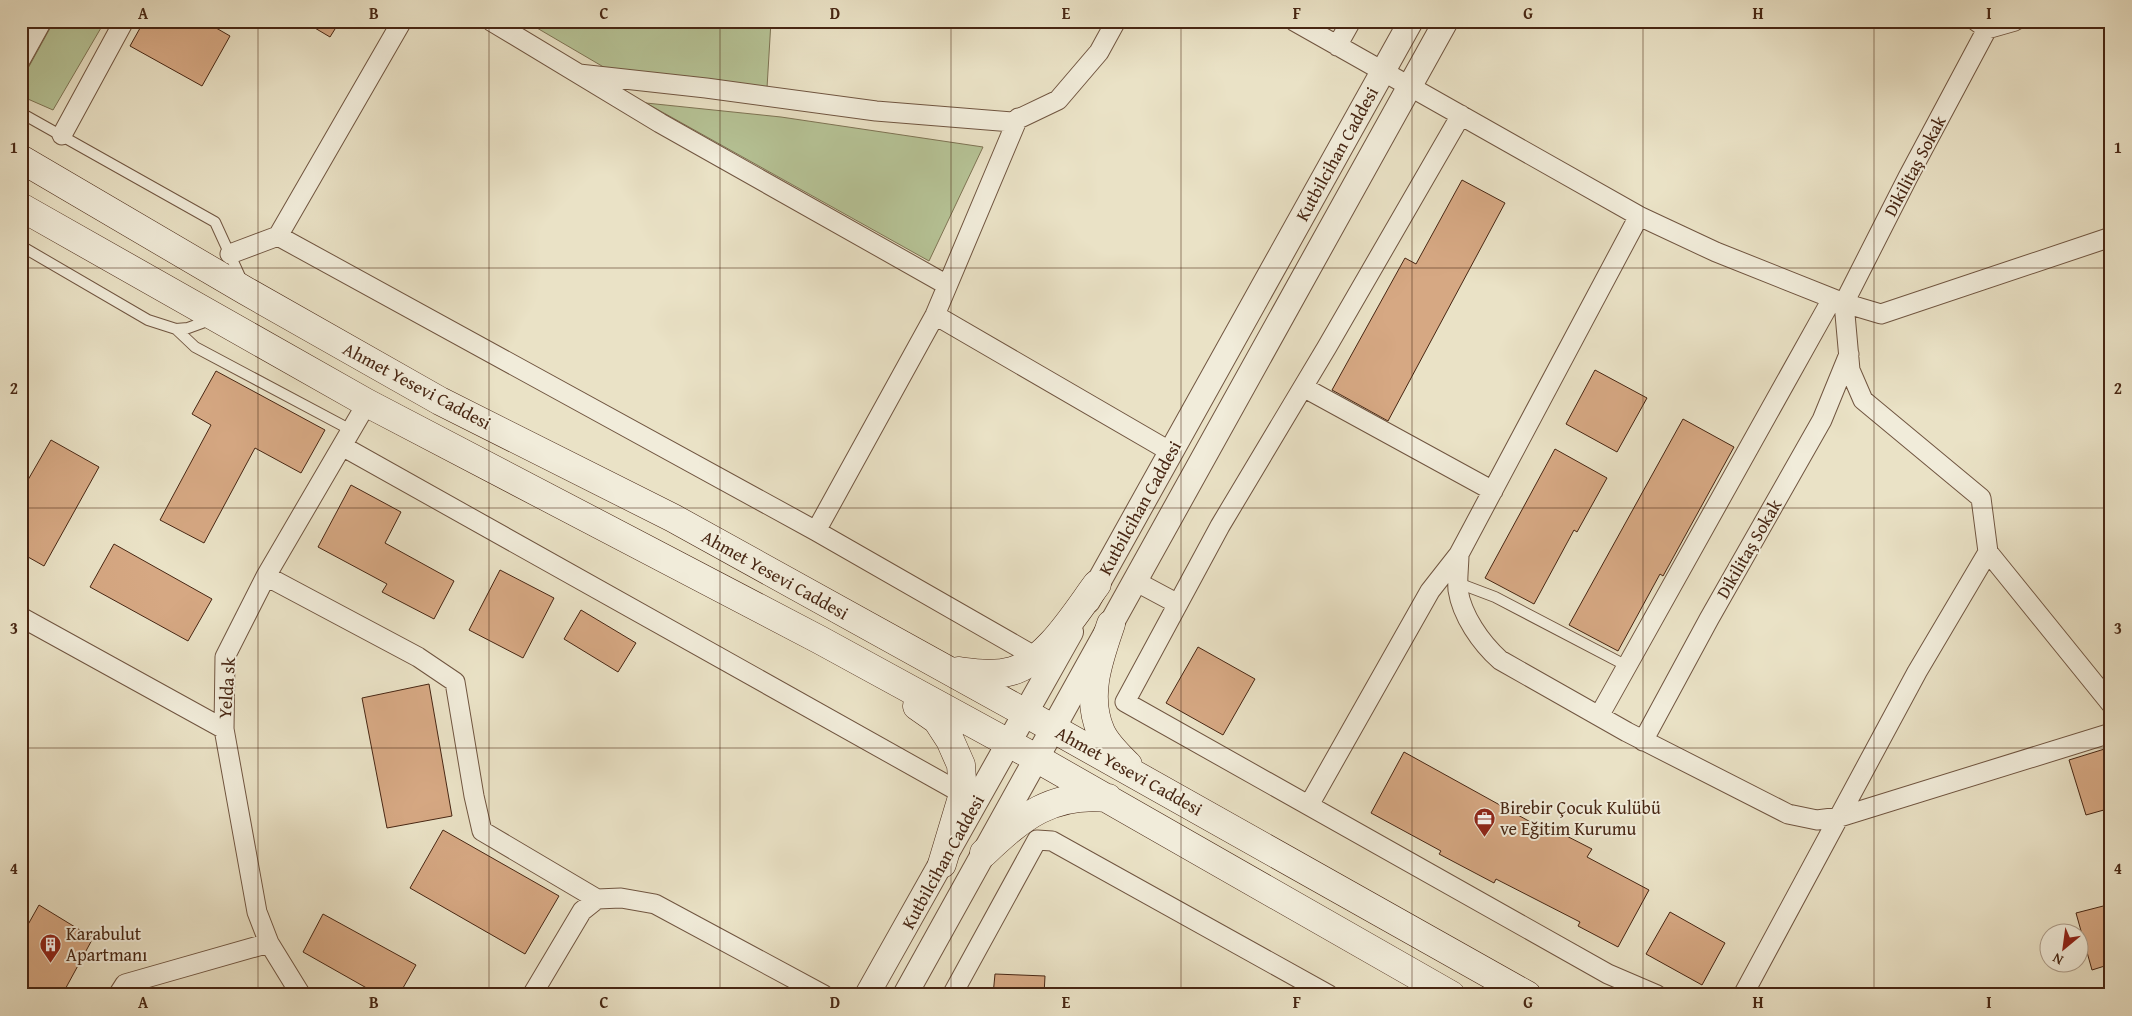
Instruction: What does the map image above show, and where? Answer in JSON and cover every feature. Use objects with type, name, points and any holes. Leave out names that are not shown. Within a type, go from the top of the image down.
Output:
[{"type":"main road","name":"Ahmet Yesevi Caddesi","points":[[21,160],[246,292],[440,401],[673,518],[1053,728],[1527,995]]},
{"type":"main road","name":"Ahmet Yesevi Caddesi","points":[[21,207],[367,403],[820,640],[1036,758],[1451,995]]},
{"type":"main road","points":[[948,670],[996,674],[1012,671],[1036,657],[1051,644],[1097,584]]},
{"type":"main road","points":[[1111,624],[1095,672],[1096,714],[1102,732],[1111,747],[1141,778]]},
{"type":"main road","points":[[820,640],[937,720],[950,740],[961,765],[963,794],[942,864]]},
{"type":"main road","points":[[984,853],[1014,824],[1049,806],[1064,800],[1086,796],[1109,799]]},
{"type":"street","points":[[21,59],[42,21]]},
{"type":"street","points":[[62,135],[124,21]]},
{"type":"street","points":[[230,254],[278,236],[402,21]]},
{"type":"street","points":[[491,21],[660,123],[948,285]]},
{"type":"street","points":[[579,74],[706,88],[876,111],[1012,122],[1058,100],[1099,52],[1116,21]]},
{"type":"street","points":[[1294,21],[1639,216],[1716,252],[1838,301],[1881,314],[2111,237]]},
{"type":"street","points":[[1337,46],[1351,21]]},
{"type":"street","name":"Kutbilcihan Caddesi","points":[[868,995],[1412,21]]},
{"type":"street","name":"Kutbilcihan Caddesi","points":[[905,995],[1446,21]]},
{"type":"street","points":[[1981,25],[2015,21]]},
{"type":"street","name":"Dikilitaş Sokak","points":[[1599,716],[1908,177],[1981,25]]},
{"type":"street","points":[[1461,115],[1220,526],[1125,702],[1608,974],[1657,995]]},
{"type":"street","points":[[816,531],[936,315],[1018,118]]},
{"type":"street","points":[[1309,805],[1430,592],[1459,554],[1639,216]]},
{"type":"street","points":[[278,236],[816,531],[1036,657]]},
{"type":"street","points":[[1838,301],[1849,354],[1850,370],[1863,400],[1981,498],[1988,552],[2111,704]]},
{"type":"street","points":[[936,315],[1171,452]]},
{"type":"street","name":"Dikilitaş Sokak","points":[[1643,741],[1691,651],[1822,420],[1849,354]]},
{"type":"street","points":[[1303,387],[1493,491]]},
{"type":"street","name":"Yelda sk","points":[[301,995],[269,943],[257,912],[224,729],[225,657],[266,576],[367,403]]},
{"type":"street","points":[[347,438],[963,794]]},
{"type":"street","points":[[1743,995],[1917,672],[1988,552]]},
{"type":"street","points":[[1459,554],[1458,590],[1468,619],[1487,648],[1500,660],[1643,741],[1788,814],[1818,820],[1840,817],[2111,733]]},
{"type":"street","points":[[266,576],[418,657],[455,682],[474,796],[482,831],[597,899],[621,898],[655,904],[824,995]]},
{"type":"street","points":[[1135,581],[1178,604]]},
{"type":"street","points":[[22,618],[224,729]]},
{"type":"street","points":[[952,995],[1037,840],[1052,841],[1329,995]]},
{"type":"street","points":[[539,992],[582,911],[597,899]]},
{"type":"street","points":[[118,995],[125,984],[269,943]]},
{"type":"lane","points":[[21,113],[215,222],[246,292]]},
{"type":"lane","points":[[21,246],[148,320],[176,329],[188,328],[216,317]]},
{"type":"lane","points":[[176,329],[195,347],[347,438]]},
{"type":"lane","points":[[1458,583],[1495,597],[1627,666]]},
{"type":"green space","points":[[54,21],[105,21],[53,110],[21,96],[21,81]]},
{"type":"green space","points":[[525,21],[771,21],[767,88],[607,69]]},
{"type":"green space","points":[[646,103],[781,117],[983,147],[929,261]]},
{"type":"building","points":[[144,21],[204,21],[230,36],[202,86],[130,46]]},
{"type":"building","points":[[303,21],[340,21],[330,37]]},
{"type":"building","points":[[1462,180],[1505,203],[1388,421],[1332,390],[1405,258],[1416,264]]},
{"type":"building","points":[[1595,370],[1647,398],[1617,452],[1566,424]]},
{"type":"building","points":[[216,371],[325,430],[301,473],[255,448],[204,543],[160,520],[211,425],[192,414]]},
{"type":"building","points":[[1683,419],[1734,447],[1663,576],[1660,574],[1618,651],[1569,625]]},
{"type":"building","points":[[51,440],[99,467],[44,566],[21,553],[21,492]]},
{"type":"building","points":[[1555,449],[1607,478],[1577,532],[1574,530],[1534,604],[1485,578]]},
{"type":"building","points":[[351,485],[401,512],[385,543],[454,581],[434,619],[382,592],[387,584],[318,547]]},
{"type":"building","points":[[114,544],[212,599],[188,641],[90,587]]},
{"type":"building","points":[[500,570],[554,598],[523,658],[469,630]]},
{"type":"building","points":[[581,610],[636,643],[618,672],[564,639]]},
{"type":"building","points":[[1198,647],[1255,679],[1223,735],[1166,703]]},
{"type":"building","points":[[429,684],[452,816],[387,828],[362,698]]},
{"type":"building","points":[[2111,747],[2111,808],[2086,815],[2069,760]]},
{"type":"building","points":[[1404,752],[1545,830],[1547,826],[1592,849],[1587,857],[1649,890],[1618,947],[1578,926],[1580,922],[1496,879],[1494,883],[1439,854],[1441,851],[1371,813]]},
{"type":"building","points":[[443,830],[559,896],[525,954],[410,888]]},
{"type":"building","points":[[2111,904],[2111,964],[2092,970],[2090,963],[2090,924],[2079,924],[2076,913]]},
{"type":"building","name":"Karabulut Apartmanı","points":[[39,905],[93,938],[62,995],[32,995],[21,989],[21,937]]},
{"type":"building","points":[[1670,912],[1725,943],[1702,985],[1646,954]]},
{"type":"building","points":[[323,914],[416,965],[399,995],[379,995],[303,952]]},
{"type":"building","points":[[995,974],[1045,976],[1044,995],[993,995]]},
{"type":"place","name":"Birebir Çocuk Kulübü ve Eğitim Kurumu","points":[[1484,837]]},
{"type":"place","name":"Karabulut Apartmanı","points":[[50,963]]}]
